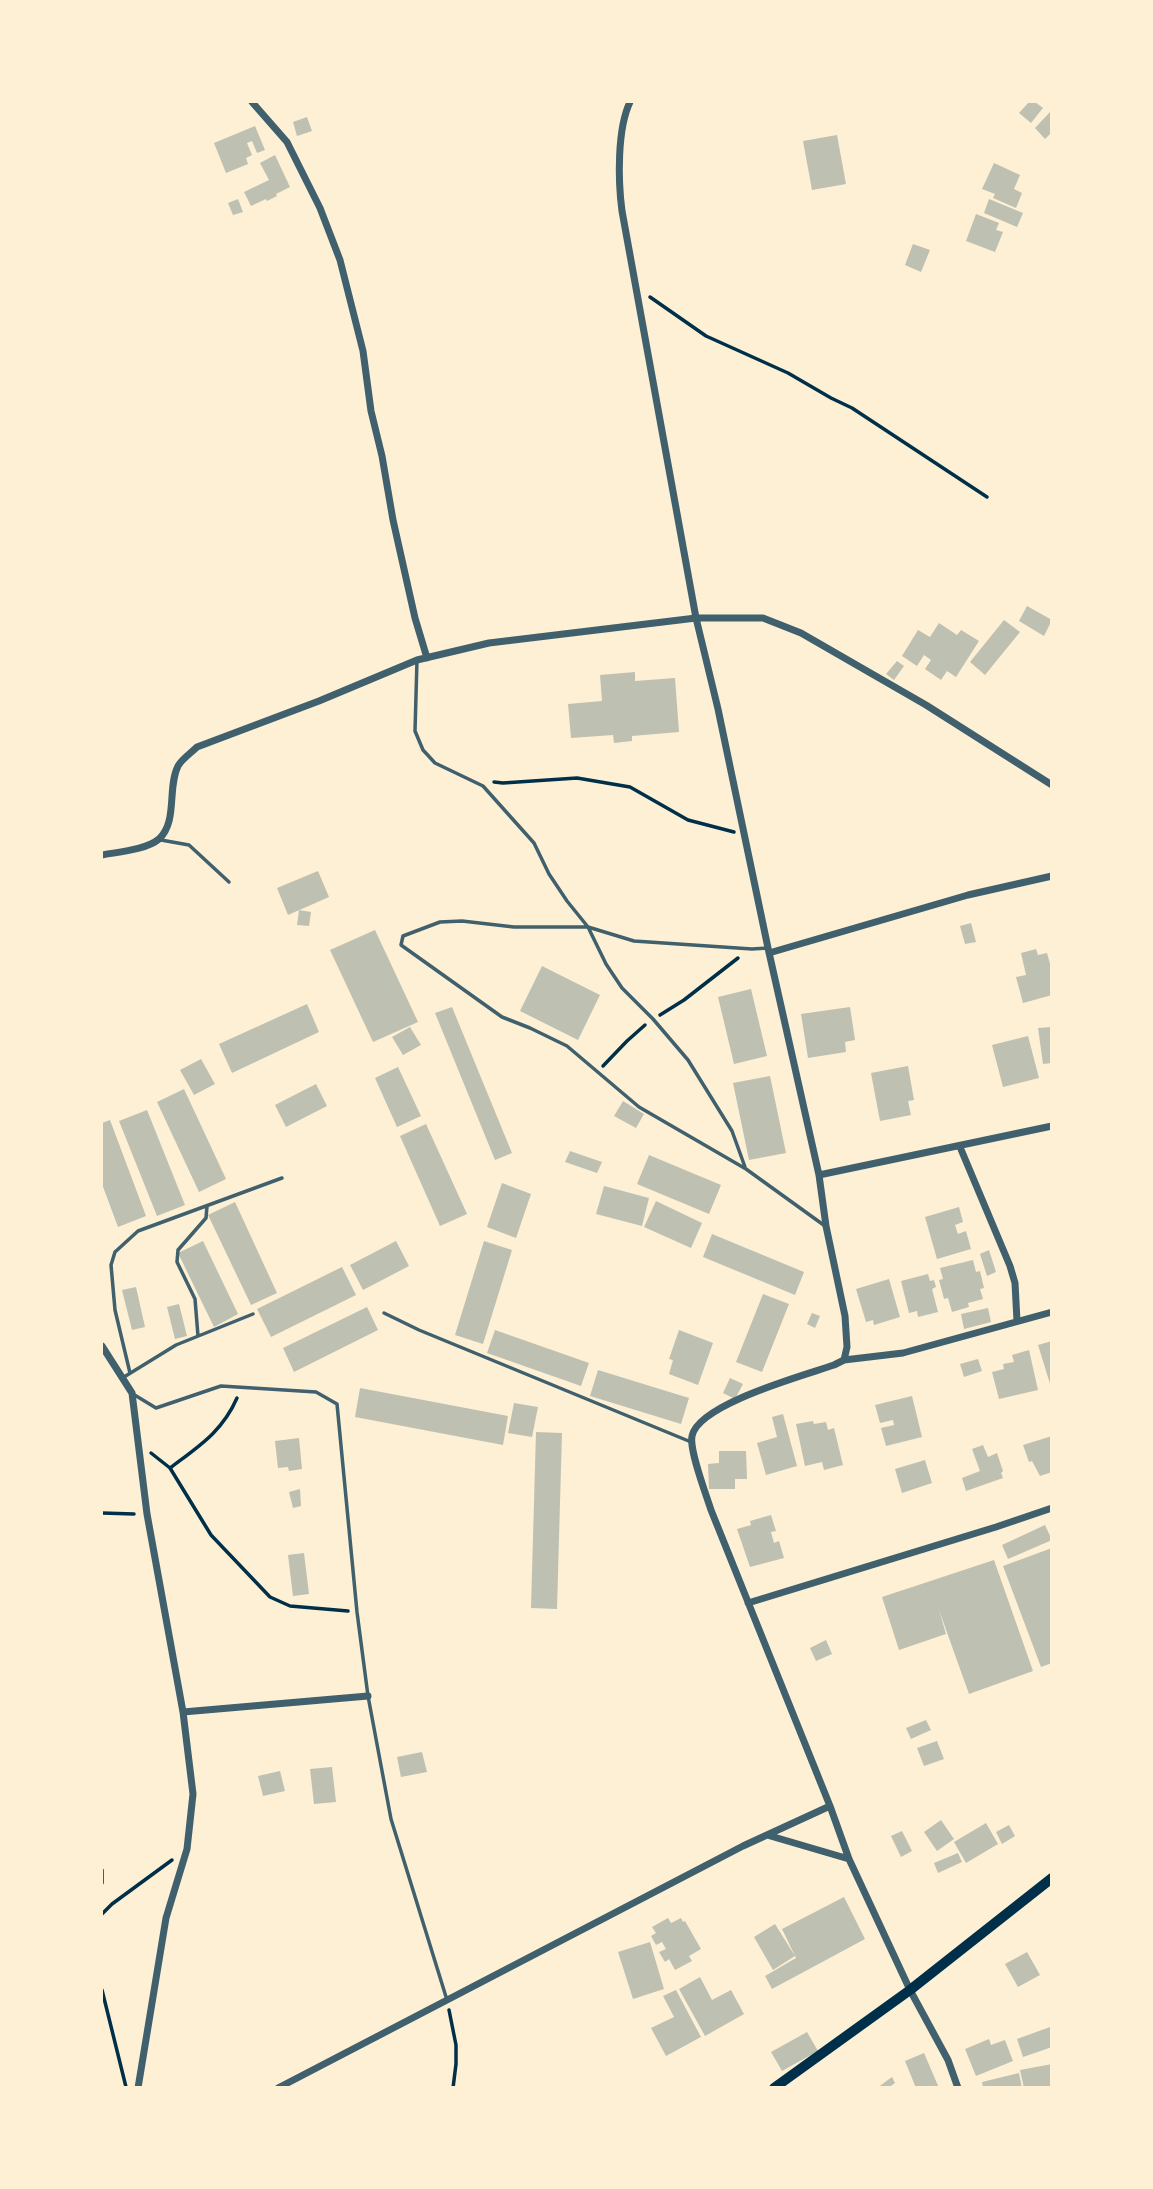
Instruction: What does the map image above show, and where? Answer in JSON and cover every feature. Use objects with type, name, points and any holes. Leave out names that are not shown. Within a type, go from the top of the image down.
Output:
[{"type":"main road","points":[[778,2086],[911,1990],[1052,1878]]},
{"type":"street","points":[[252,102],[287,142],[320,208],[340,260],[363,351],[371,411],[393,520],[427,658]]},
{"type":"street","points":[[630,102],[624,125],[618,182],[635,286],[696,618],[819,1175],[826,1226],[845,1316],[848,1348],[844,1360]]},
{"type":"street","points":[[102,855],[135,850],[159,839],[169,821],[172,787],[179,765],[197,747],[418,660],[489,643],[696,618],[763,618],[801,634],[926,705],[1052,785]]},
{"type":"street","points":[[768,951],[968,895],[1052,876]]},
{"type":"street","points":[[819,1175],[1052,1126]]},
{"type":"street","points":[[960,1147],[1010,1266],[1015,1283],[1017,1321]]},
{"type":"street","points":[[958,2088],[948,2060],[911,1990],[849,1859],[711,1510],[692,1437],[697,1425],[711,1412],[748,1395],[844,1360],[903,1353],[1052,1312]]},
{"type":"street","points":[[102,1346],[132,1393],[147,1514],[183,1712],[193,1794],[187,1849],[166,1918],[138,2088]]},
{"type":"street","points":[[748,1603],[1052,1508]]},
{"type":"street","points":[[183,1712],[368,1696]]},
{"type":"street","points":[[278,2088],[766,1835],[830,1806]]},
{"type":"street","points":[[766,1835],[849,1859]]},
{"type":"lane","points":[[418,660],[415,731],[423,750],[435,763],[483,786],[534,843],[549,874],[588,927],[606,964],[622,988],[688,1060],[732,1131],[746,1169]]},
{"type":"lane","points":[[159,839],[189,845],[229,882]]},
{"type":"lane","points":[[768,951],[634,941],[588,927],[514,927],[462,920],[440,922],[403,936],[401,945],[502,1017],[567,1046],[639,1107],[746,1169],[826,1226]]},
{"type":"lane","points":[[130,1373],[115,1310],[111,1265],[115,1252],[138,1231],[282,1178]]},
{"type":"lane","points":[[198,1336],[195,1299],[177,1262],[178,1250],[206,1218],[207,1205]]},
{"type":"lane","points":[[384,1312],[419,1330],[693,1443]]},
{"type":"lane","points":[[122,1378],[176,1345],[253,1314]]},
{"type":"lane","points":[[132,1393],[156,1408],[221,1386],[316,1392],[337,1404],[368,1696],[391,1819],[447,2000]]},
{"type":"path","points":[[635,286],[706,336],[788,373],[852,408],[987,497]]},
{"type":"path","points":[[492,781],[503,783],[577,778],[630,787],[688,820],[744,834]]},
{"type":"path","points":[[597,1073],[626,1041],[653,1019],[684,1000],[752,948]]},
{"type":"path","points":[[170,1468],[215,1433],[230,1414],[242,1388]]},
{"type":"path","points":[[139,1443],[170,1468],[211,1535],[270,1597],[290,1606],[357,1612]]},
{"type":"path","points":[[102,1513],[147,1514]]},
{"type":"path","points":[[102,1914],[187,1849]]},
{"type":"path","points":[[102,1870],[102,1883]]},
{"type":"path","points":[[102,1990],[126,2088]]},
{"type":"path","points":[[447,2000],[456,2045],[453,2088]]},
{"type":"building","points":[[1029,102],[1035,102],[1043,108],[1031,123],[1019,113]]},
{"type":"building","points":[[1050,112],[1052,132],[1045,139],[1035,128]]},
{"type":"building","points":[[307,117],[312,131],[297,136],[293,122]]},
{"type":"building","points":[[255,126],[265,150],[257,153],[252,141],[247,143],[252,155],[246,158],[248,164],[226,173],[214,143]]},
{"type":"building","points":[[837,135],[846,184],[812,190],[803,141]]},
{"type":"building","points":[[275,155],[290,187],[267,201],[266,199],[251,206],[244,192],[269,180],[260,163]]},
{"type":"building","points":[[994,163],[1020,175],[1014,189],[1022,193],[1016,208],[993,198],[995,194],[982,189]]},
{"type":"building","points":[[238,199],[243,212],[233,215],[228,203]]},
{"type":"building","points":[[989,199],[1023,213],[1017,227],[984,213]]},
{"type":"building","points":[[976,214],[999,223],[996,230],[1003,232],[995,252],[966,241]]},
{"type":"building","points":[[913,244],[930,250],[921,272],[905,265]]},
{"type":"building","points":[[1027,606],[1052,620],[1044,636],[1019,621]]},
{"type":"building","points":[[1004,620],[1020,632],[985,675],[970,662]]},
{"type":"building","points":[[939,623],[957,635],[961,630],[979,641],[956,677],[947,671],[941,680],[925,669],[931,660],[924,655],[917,666],[902,656],[918,630],[930,637]]},
{"type":"building","points":[[897,661],[904,666],[894,680],[886,674]]},
{"type":"building","points":[[635,672],[635,681],[675,678],[679,732],[632,736],[632,741],[614,743],[613,735],[571,738],[568,704],[602,701],[600,675]]},
{"type":"building","points":[[318,871],[329,897],[288,915],[277,888]]},
{"type":"building","points":[[299,910],[311,912],[309,926],[297,925]]},
{"type":"building","points":[[971,923],[976,942],[965,944],[960,926]]},
{"type":"building","points":[[375,930],[418,1022],[373,1042],[330,950]]},
{"type":"building","points":[[1036,949],[1038,955],[1047,953],[1052,971],[1052,995],[1023,1003],[1016,977],[1026,975],[1021,953]]},
{"type":"building","points":[[542,966],[600,995],[578,1040],[520,1011]]},
{"type":"building","points":[[751,989],[767,1056],[734,1064],[718,997]]},
{"type":"building","points":[[307,1004],[319,1032],[232,1073],[219,1044]]},
{"type":"building","points":[[452,1007],[512,1153],[495,1160],[435,1013]]},
{"type":"building","points":[[850,1007],[855,1040],[845,1042],[846,1052],[808,1058],[801,1014]]},
{"type":"building","points":[[410,1027],[421,1045],[403,1055],[392,1037]]},
{"type":"building","points":[[1052,1027],[1052,1063],[1043,1064],[1038,1028]]},
{"type":"building","points":[[1028,1036],[1039,1078],[1003,1087],[992,1045]]},
{"type":"building","points":[[201,1059],[215,1084],[194,1095],[180,1070]]},
{"type":"building","points":[[908,1066],[914,1100],[908,1101],[911,1115],[880,1121],[871,1073]]},
{"type":"building","points":[[398,1067],[421,1116],[397,1127],[375,1078]]},
{"type":"building","points":[[770,1076],[786,1153],[749,1160],[733,1083]]},
{"type":"building","points":[[316,1084],[327,1106],[286,1127],[275,1105]]},
{"type":"building","points":[[184,1089],[226,1179],[199,1192],[157,1102]]},
{"type":"building","points":[[623,1101],[644,1114],[636,1128],[614,1116]]},
{"type":"building","points":[[147,1110],[185,1205],[157,1216],[119,1121]]},
{"type":"building","points":[[110,1120],[146,1216],[118,1227],[102,1184],[102,1123]]},
{"type":"building","points":[[426,1124],[467,1214],[440,1226],[400,1136]]},
{"type":"building","points":[[570,1151],[602,1162],[597,1173],[565,1162]]},
{"type":"building","points":[[649,1155],[721,1185],[709,1214],[637,1184]]},
{"type":"building","points":[[502,1183],[531,1194],[516,1238],[487,1227]]},
{"type":"building","points":[[604,1186],[649,1198],[642,1226],[596,1214]]},
{"type":"building","points":[[656,1201],[702,1223],[691,1248],[644,1227]]},
{"type":"building","points":[[235,1202],[277,1293],[251,1305],[208,1215]]},
{"type":"building","points":[[959,1207],[963,1222],[955,1225],[958,1234],[966,1231],[971,1249],[937,1259],[925,1217]]},
{"type":"building","points":[[712,1234],[804,1272],[795,1295],[703,1257]]},
{"type":"building","points":[[203,1241],[238,1314],[214,1327],[178,1253]]},
{"type":"building","points":[[396,1241],[409,1266],[363,1290],[350,1265]]},
{"type":"building","points":[[484,1241],[512,1250],[483,1344],[455,1335]]},
{"type":"building","points":[[989,1250],[996,1272],[987,1276],[980,1254]]},
{"type":"building","points":[[973,1260],[976,1272],[980,1271],[984,1288],[980,1289],[983,1299],[968,1303],[969,1307],[952,1312],[948,1298],[944,1299],[939,1280],[943,1279],[940,1268]]},
{"type":"building","points":[[342,1267],[356,1295],[271,1337],[257,1309]]},
{"type":"building","points":[[928,1274],[936,1287],[932,1289],[938,1312],[918,1317],[917,1311],[909,1313],[901,1281]]},
{"type":"building","points":[[889,1279],[900,1317],[874,1325],[873,1320],[866,1322],[856,1289]]},
{"type":"building","points":[[136,1287],[145,1327],[132,1330],[122,1290]]},
{"type":"building","points":[[763,1294],[789,1304],[762,1372],[736,1362]]},
{"type":"building","points":[[179,1304],[187,1336],[175,1339],[167,1307]]},
{"type":"building","points":[[367,1307],[378,1330],[294,1372],[283,1348]]},
{"type":"building","points":[[988,1308],[991,1322],[964,1329],[961,1314]]},
{"type":"building","points":[[812,1313],[820,1316],[815,1328],[807,1324]]},
{"type":"building","points":[[495,1330],[589,1363],[581,1386],[487,1353]]},
{"type":"building","points":[[679,1330],[713,1343],[698,1385],[669,1374],[673,1360],[669,1359]]},
{"type":"building","points":[[1052,1341],[1052,1387],[1051,1387],[1038,1345]]},
{"type":"building","points":[[1029,1350],[1038,1390],[999,1399],[992,1372],[1004,1369],[1003,1364],[1014,1362],[1012,1355]]},
{"type":"building","points":[[978,1359],[982,1371],[964,1377],[960,1364]]},
{"type":"building","points":[[598,1370],[689,1398],[681,1424],[590,1396]]},
{"type":"building","points":[[730,1378],[743,1384],[735,1399],[723,1393]]},
{"type":"building","points":[[360,1388],[508,1416],[503,1445],[355,1417]]},
{"type":"building","points":[[912,1396],[922,1437],[886,1446],[881,1428],[894,1425],[893,1420],[880,1423],[875,1405]]},
{"type":"building","points":[[514,1403],[538,1407],[532,1437],[508,1433]]},
{"type":"building","points":[[783,1414],[797,1466],[766,1475],[757,1443],[777,1437],[772,1417]]},
{"type":"building","points":[[813,1421],[814,1424],[826,1422],[828,1430],[834,1428],[843,1465],[824,1470],[822,1462],[805,1466],[796,1424]]},
{"type":"building","points":[[536,1432],[562,1433],[557,1609],[531,1608]]},
{"type":"building","points":[[1052,1436],[1052,1472],[1040,1476],[1032,1461],[1029,1462],[1023,1445]]},
{"type":"building","points":[[299,1438],[302,1469],[289,1471],[288,1467],[278,1468],[275,1441]]},
{"type":"building","points":[[983,1445],[988,1457],[997,1453],[1003,1478],[966,1491],[962,1478],[980,1471],[972,1449]]},
{"type":"building","points":[[719,1451],[746,1451],[747,1479],[735,1479],[735,1489],[709,1489],[708,1464],[719,1463]]},
{"type":"building","points":[[925,1460],[932,1483],[902,1493],[895,1469]]},
{"type":"building","points":[[300,1489],[301,1506],[293,1508],[289,1492]]},
{"type":"building","points":[[771,1515],[776,1531],[771,1532],[774,1543],[779,1541],[784,1558],[750,1567],[737,1529],[751,1525],[750,1521]]},
{"type":"building","points":[[1045,1525],[1052,1540],[1008,1559],[1002,1545]]},
{"type":"building","points":[[1052,1548],[1052,1663],[1041,1667],[1003,1566]]},
{"type":"building","points":[[304,1553],[309,1594],[293,1596],[288,1555]]},
{"type":"building","points":[[994,1560],[1033,1671],[969,1694],[939,1610],[946,1634],[899,1650],[882,1597]]},
{"type":"building","points":[[826,1640],[832,1654],[816,1661],[810,1648]]},
{"type":"building","points":[[926,1720],[931,1730],[911,1739],[906,1728]]},
{"type":"building","points":[[937,1741],[944,1759],[924,1766],[917,1748]]},
{"type":"building","points":[[422,1752],[427,1772],[401,1777],[397,1757]]},
{"type":"building","points":[[332,1767],[336,1802],[314,1804],[310,1769]]},
{"type":"building","points":[[280,1771],[285,1791],[263,1796],[258,1776]]},
{"type":"building","points":[[941,1820],[954,1839],[937,1851],[924,1832]]},
{"type":"building","points":[[986,1823],[998,1844],[966,1863],[954,1842]]},
{"type":"building","points":[[1009,1825],[1015,1836],[1002,1844],[996,1832]]},
{"type":"building","points":[[902,1831],[912,1851],[901,1857],[891,1836]]},
{"type":"building","points":[[958,1853],[962,1862],[938,1873],[934,1863]]},
{"type":"building","points":[[844,1897],[865,1939],[772,1989],[765,1976],[796,1958],[782,1929]]},
{"type":"building","points":[[668,1918],[671,1923],[681,1918],[685,1921],[701,1949],[689,1956],[692,1961],[675,1970],[669,1959],[665,1962],[659,1952],[666,1949],[662,1942],[656,1945],[651,1936],[656,1933],[652,1927]]},
{"type":"building","points":[[775,1924],[795,1956],[773,1970],[754,1937]]},
{"type":"building","points":[[650,1942],[664,1989],[633,1999],[618,1952]]},
{"type":"building","points":[[1027,1952],[1040,1975],[1018,1987],[1005,1964]]},
{"type":"building","points":[[700,1977],[712,2000],[731,1990],[744,2014],[705,2036],[679,1989]]},
{"type":"building","points":[[676,1990],[701,2037],[666,2056],[651,2028],[674,2017],[663,1996]]},
{"type":"building","points":[[1050,2027],[1052,2047],[1023,2057],[1017,2039]]},
{"type":"building","points":[[807,2032],[818,2051],[782,2071],[771,2052]]},
{"type":"building","points":[[989,2039],[991,2045],[1005,2040],[1013,2061],[976,2076],[965,2049]]},
{"type":"building","points":[[924,2053],[939,2088],[916,2088],[905,2061]]},
{"type":"building","points":[[1052,2064],[1052,2088],[1024,2088],[1020,2070]]},
{"type":"building","points":[[1019,2073],[1022,2088],[983,2088],[982,2082]]},
{"type":"building","points":[[892,2077],[895,2083],[888,2088],[877,2088]]}]
